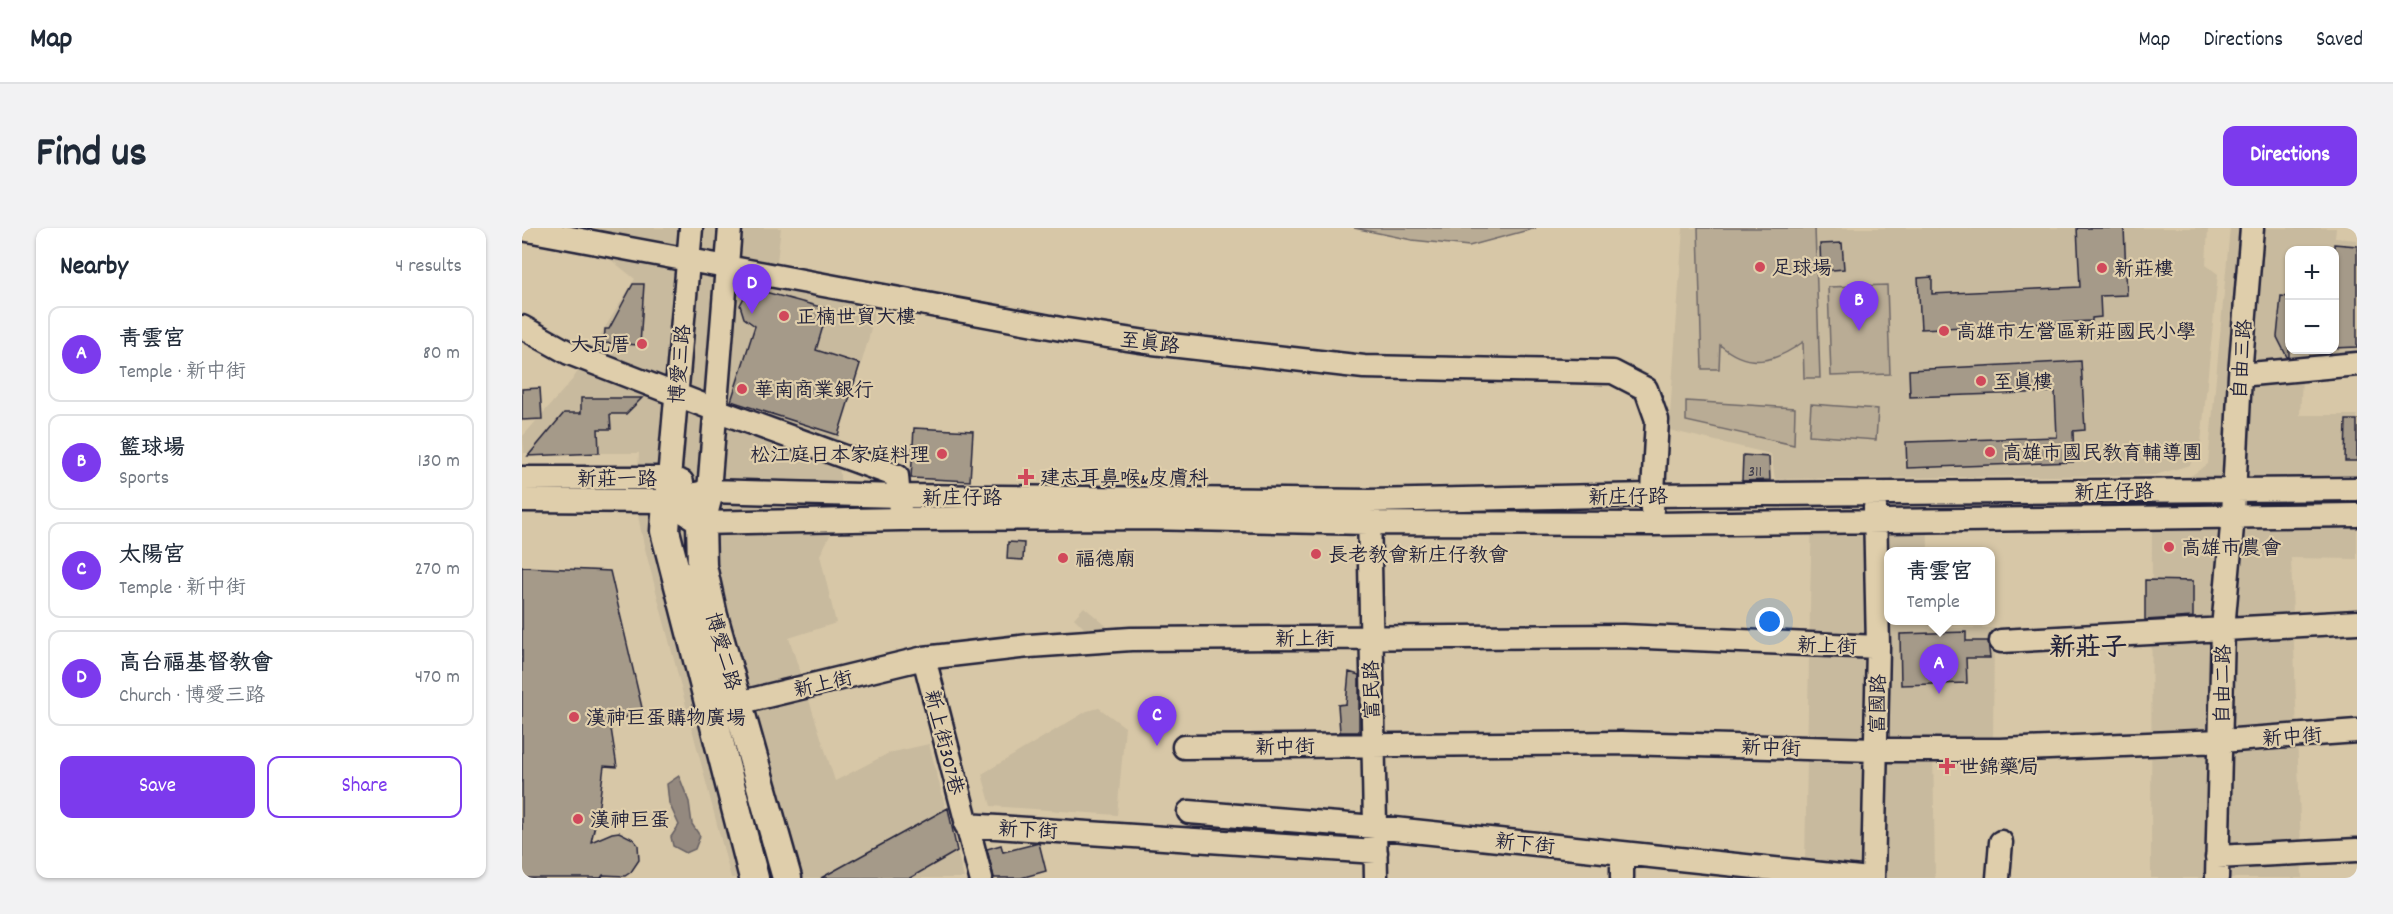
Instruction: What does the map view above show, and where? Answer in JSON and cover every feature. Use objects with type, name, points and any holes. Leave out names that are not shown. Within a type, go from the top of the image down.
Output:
[{"type":"main road","name":"博愛二路","points":[[669,490],[665,531],[754,878]]},
{"type":"main road","name":"博愛二路","points":[[709,491],[701,524],[702,566],[787,878]]},
{"type":"street","name":"博愛三路","points":[[669,490],[691,228]]},
{"type":"street","name":"博愛三路","points":[[709,491],[730,228]]},
{"type":"street","name":"自由三路","points":[[2234,490],[2240,375],[2252,228]]},
{"type":"street","name":"至真路","points":[[522,230],[1061,329],[1164,344],[1364,367],[1613,372],[1646,389],[1657,420],[1651,495],[1653,524]]},
{"type":"street","name":"新庄仔路","points":[[522,327],[569,352],[716,410],[897,476],[901,519]]},
{"type":"street","points":[[2240,375],[2357,364]]},
{"type":"street","name":"新莊一路","points":[[522,478],[669,490]]},
{"type":"street","name":"新庄仔路","points":[[701,524],[901,519],[1146,518],[1368,512],[1651,495],[2357,489]]},
{"type":"street","points":[[669,490],[701,524]]},
{"type":"street","name":"新庄仔路","points":[[669,490],[1368,512],[1653,524],[2357,514]]},
{"type":"street","name":"新莊一路","points":[[522,500],[669,490]]},
{"type":"street","name":"自由二路","points":[[2217,868],[2223,629],[2234,490]]},
{"type":"street","name":"富國路","points":[[1873,878],[1878,647],[1874,493]]},
{"type":"street","name":"富民路","points":[[1368,512],[1376,878]]},
{"type":"street","points":[[2001,641],[2357,622]]},
{"type":"street","name":"新上街","points":[[738,703],[924,658],[1029,646],[1131,639],[1623,636],[1878,647]]},
{"type":"street","name":"新上街307巷","points":[[924,658],[981,878]]},
{"type":"street","name":"新中街","points":[[1184,747],[1622,743],[1876,750],[2000,750],[2221,741],[2357,731]]},
{"type":"street","name":"新下街","points":[[1189,812],[1375,827],[1860,878]]},
{"type":"street","name":"新下街","points":[[966,825],[1376,852]]},
{"type":"street","points":[[1998,878],[2001,842]]},
{"type":"street","points":[[2217,868],[2357,850]]},
{"type":"street","points":[[1622,853],[1622,878]]},
{"type":"shaded area","points":[[586,228],[781,228],[774,286],[875,309],[868,341],[837,443],[843,510],[820,555],[836,623],[789,638],[835,781],[889,753],[929,744],[964,878],[731,878],[644,545],[636,506],[639,453],[524,453],[523,436],[573,379],[635,279],[605,255],[584,251]]},
{"type":"shaded area","points":[[1354,228],[1536,228],[1469,246],[1412,240]]},
{"type":"shaded area","name":"高雄市左營區新莊國民小學","points":[[1683,228],[2208,228],[2206,265],[2218,274],[2201,443],[2190,465],[2155,475],[1775,479],[1771,454],[1669,430]]},
{"type":"shaded area","points":[[1698,228],[1815,228],[1820,378],[1804,378],[1803,342],[1782,355],[1761,360],[1741,358],[1720,345],[1719,369],[1702,369]]},
{"type":"shaded area","points":[[2230,228],[2336,228],[2335,238],[2357,240],[2357,355],[2303,360],[2300,415],[2357,415],[2357,559],[2291,558],[2302,878],[2151,878],[2152,503],[2208,464]]},
{"type":"shaded area","points":[[1887,285],[1890,374],[1831,376],[1828,287]]},
{"type":"shaded area","points":[[1686,401],[1795,408],[1794,445],[1686,421]]},
{"type":"shaded area","points":[[1811,404],[1878,409],[1876,440],[1809,435]]},
{"type":"shaded area","points":[[1927,505],[1928,547],[1884,547],[1884,625],[1994,628],[1993,743],[1933,744],[1935,878],[1801,878],[1805,862],[1812,507]]},
{"type":"shaded area","points":[[1084,607],[1110,629],[1103,637],[1079,637],[1085,629],[1074,618]]},
{"type":"shaded area","points":[[1099,708],[1125,727],[1117,815],[991,806],[982,774],[1087,711]]},
{"type":"shaded area","points":[[679,776],[689,802],[692,824],[700,836],[695,849],[686,853],[673,846],[671,837],[679,825],[669,803],[667,784]]},
{"type":"building","points":[[2077,228],[2124,228],[2127,295],[2100,296],[2101,317],[2092,318],[2092,321],[1921,329],[1918,278],[1932,277],[1932,294],[2080,287]]},
{"type":"building","points":[[1842,243],[1844,269],[1821,271],[1820,244]]},
{"type":"building","points":[[2334,244],[2357,246],[2357,347],[2339,348],[2339,246],[2334,246]]},
{"type":"building","points":[[633,284],[644,284],[640,345],[604,343],[605,329],[609,329]]},
{"type":"building","points":[[754,289],[828,309],[816,350],[860,364],[838,435],[731,401],[755,326],[744,318],[740,305],[747,292]]},
{"type":"building","points":[[2281,296],[2285,296],[2285,353],[2277,337]]},
{"type":"building","points":[[2081,361],[2085,430],[2073,431],[2074,462],[1907,468],[1906,442],[2057,437],[2055,392],[1910,397],[1909,370]]},
{"type":"building","points":[[540,388],[542,419],[522,420],[522,389]]},
{"type":"building","points":[[581,398],[642,398],[626,414],[610,414],[611,429],[598,429],[599,453],[528,456],[564,413],[581,413]]},
{"type":"building","points":[[2346,420],[2357,420],[2357,461],[2345,461]]},
{"type":"building","name":"松江庭日本家庭料理","points":[[914,428],[973,431],[970,481],[911,478]]},
{"type":"building","points":[[1743,455],[1769,457],[1770,480],[1742,481]]},
{"type":"building","points":[[1008,542],[1024,543],[1023,560],[1007,559]]},
{"type":"building","name":"漢神巨蛋購物廣場","points":[[522,567],[610,571],[643,712],[610,722],[617,767],[604,766],[598,812],[591,842],[619,832],[633,839],[638,845],[639,860],[631,872],[625,876],[522,878]]},
{"type":"building","points":[[2145,580],[2193,581],[2193,617],[2145,620]]},
{"type":"building","points":[[1966,632],[1966,641],[1988,641],[1990,658],[1966,658],[1967,683],[1901,685],[1900,634]]},
{"type":"building","points":[[1349,672],[1359,675],[1359,732],[1340,732],[1338,705],[1346,704]]},
{"type":"building","points":[[948,808],[957,851],[910,878],[821,878]]},
{"type":"building","points":[[1039,843],[1046,871],[1021,878],[994,878],[987,849],[1001,845],[1003,852]]},
{"type":"place","name":"足球場","points":[[1760,267]]},
{"type":"place","name":"新莊樓","points":[[2102,268]]},
{"type":"place","name":"高台福基督教會","points":[[752,314]]},
{"type":"place","name":"正楠世貿大樓","points":[[784,316]]},
{"type":"place","name":"籃球場","points":[[1859,331]]},
{"type":"place","name":"高雄市左營區新莊國民小學","points":[[1944,331]]},
{"type":"place","name":"大瓦厝","points":[[642,344]]},
{"type":"place","name":"至真樓","points":[[1981,381]]},
{"type":"place","name":"華南商業銀行","points":[[742,389]]},
{"type":"place","name":"高雄市國民教育輔導團","points":[[1990,452]]},
{"type":"place","name":"松江庭日本家庭料理","points":[[942,454]]},
{"type":"place","name":"建志耳鼻喉&皮膚科","points":[[1026,477]]},
{"type":"place","name":"高雄市農會","points":[[2169,547]]},
{"type":"place","name":"長老教會新庄仔教會","points":[[1316,554]]},
{"type":"place","name":"福德廟","points":[[1063,558]]},
{"type":"place","name":"青雲宮","points":[[1939,694]]},
{"type":"place","name":"漢神巨蛋購物廣場","points":[[574,717]]},
{"type":"place","name":"太陽宮","points":[[1157,746]]},
{"type":"place","name":"世錦藥局","points":[[1947,766]]},
{"type":"place","name":"漢神巨蛋","points":[[578,819]]},
{"type":"district","name":"新莊子","points":[[2088,646]]}]
